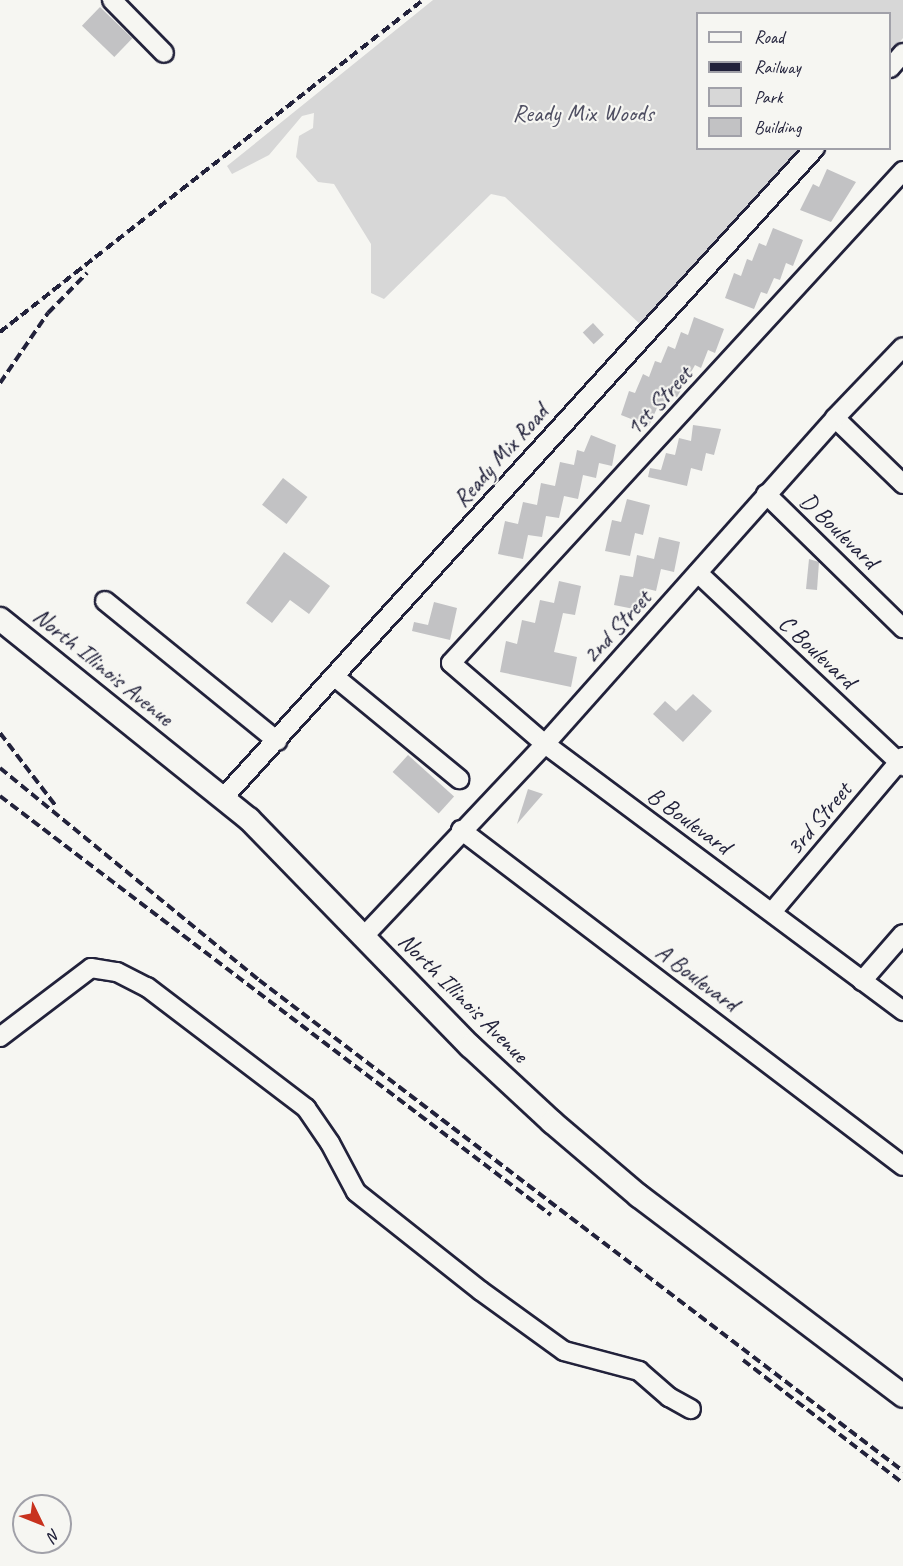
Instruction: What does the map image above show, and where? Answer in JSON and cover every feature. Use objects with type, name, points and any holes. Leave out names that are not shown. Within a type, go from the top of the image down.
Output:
[{"type":"main road","name":"North Illinois Avenue","points":[[0,619],[224,797],[495,1070],[561,1129],[639,1196],[903,1396]]},
{"type":"street","points":[[112,0],[164,53]]},
{"type":"street","name":"Ready Mix Road","points":[[224,797],[813,150]]},
{"type":"street","name":"1st Street","points":[[451,663],[903,171]]},
{"type":"street","name":"2nd Street","points":[[364,936],[461,830],[545,744],[766,494],[903,347]]},
{"type":"street","points":[[835,418],[903,484]]},
{"type":"street","name":"D Boulevard","points":[[766,494],[903,628]]},
{"type":"street","name":"C Boulevard","points":[[698,573],[902,762]]},
{"type":"street","points":[[105,601],[277,741]]},
{"type":"street","name":"B Boulevard","points":[[451,663],[545,744],[903,1011]]},
{"type":"street","points":[[334,677],[459,779]]},
{"type":"street","name":"3rd Street","points":[[772,912],[902,762]]},
{"type":"street","name":"A Boulevard","points":[[461,830],[903,1166]]},
{"type":"street","points":[[862,981],[903,934]]},
{"type":"street","points":[[0,1037],[91,969],[117,972],[147,987],[306,1108],[330,1143],[356,1192],[481,1292],[564,1351],[639,1371],[669,1397],[691,1409]]},
{"type":"green space","name":"Ready Mix Woods","points":[[433,0],[903,0],[903,38],[891,52],[891,12],[696,12],[696,150],[801,150],[641,325],[505,197],[491,194],[384,299],[371,293],[371,244],[334,184],[318,182],[296,157],[299,136],[313,128],[314,113],[302,116],[269,155],[232,174],[227,166]]},
{"type":"building","points":[[100,7],[132,38],[114,57],[82,26]]},
{"type":"building","points":[[827,169],[856,182],[831,222],[800,210],[813,184],[819,187]]},
{"type":"building","points":[[773,228],[803,240],[793,266],[786,263],[780,280],[774,278],[767,294],[761,292],[754,309],[725,298],[734,273],[741,276],[747,259],[752,261],[759,243],[766,246]]},
{"type":"building","points":[[694,317],[724,329],[715,353],[708,350],[701,368],[695,365],[677,397],[668,393],[663,410],[657,408],[649,426],[621,415],[629,391],[635,393],[643,374],[649,377],[655,361],[661,363],[668,346],[675,349],[681,332],[688,335]]},
{"type":"building","points":[[593,323],[604,335],[594,344],[583,333]]},
{"type":"building","points":[[693,425],[721,429],[714,455],[706,453],[702,471],[691,468],[687,486],[648,477],[650,468],[661,470],[666,453],[675,455],[679,438],[691,441]]},
{"type":"building","points":[[591,435],[616,445],[612,466],[599,463],[596,478],[583,475],[578,499],[564,496],[559,518],[546,516],[542,537],[528,535],[523,559],[498,554],[505,521],[518,524],[523,502],[537,505],[541,483],[555,486],[560,462],[574,465],[577,450],[584,452]]},
{"type":"building","points":[[283,478],[307,497],[286,524],[262,505]]},
{"type":"building","points":[[627,499],[650,505],[643,535],[635,533],[630,556],[605,551],[612,520],[621,522]]},
{"type":"building","points":[[659,537],[680,542],[674,572],[661,569],[656,591],[644,588],[639,610],[614,605],[620,575],[633,577],[637,555],[654,559]]},
{"type":"building","points":[[284,552],[330,586],[309,614],[290,600],[272,623],[246,603]]},
{"type":"building","points":[[809,559],[819,562],[817,590],[806,589]]},
{"type":"building","points":[[559,581],[581,586],[575,615],[563,613],[554,652],[577,657],[571,687],[500,672],[506,641],[517,644],[522,620],[535,623],[540,600],[554,603]]},
{"type":"building","points":[[434,602],[457,608],[450,640],[412,631],[414,622],[428,625]]},
{"type":"building","points":[[693,694],[712,711],[683,742],[653,714],[665,701],[676,711]]},
{"type":"building","points":[[408,755],[454,796],[439,814],[393,772]]},
{"type":"building","points":[[528,789],[543,794],[517,824]]},
{"type":"railway","points":[[0,332],[423,0]]},
{"type":"railway","points":[[0,383],[48,313],[87,273]]},
{"type":"railway","points":[[0,733],[55,805]]},
{"type":"railway","points":[[0,768],[259,980],[903,1471]]},
{"type":"railway","points":[[0,796],[551,1215]]},
{"type":"railway","points":[[743,1360],[903,1483]]}]
